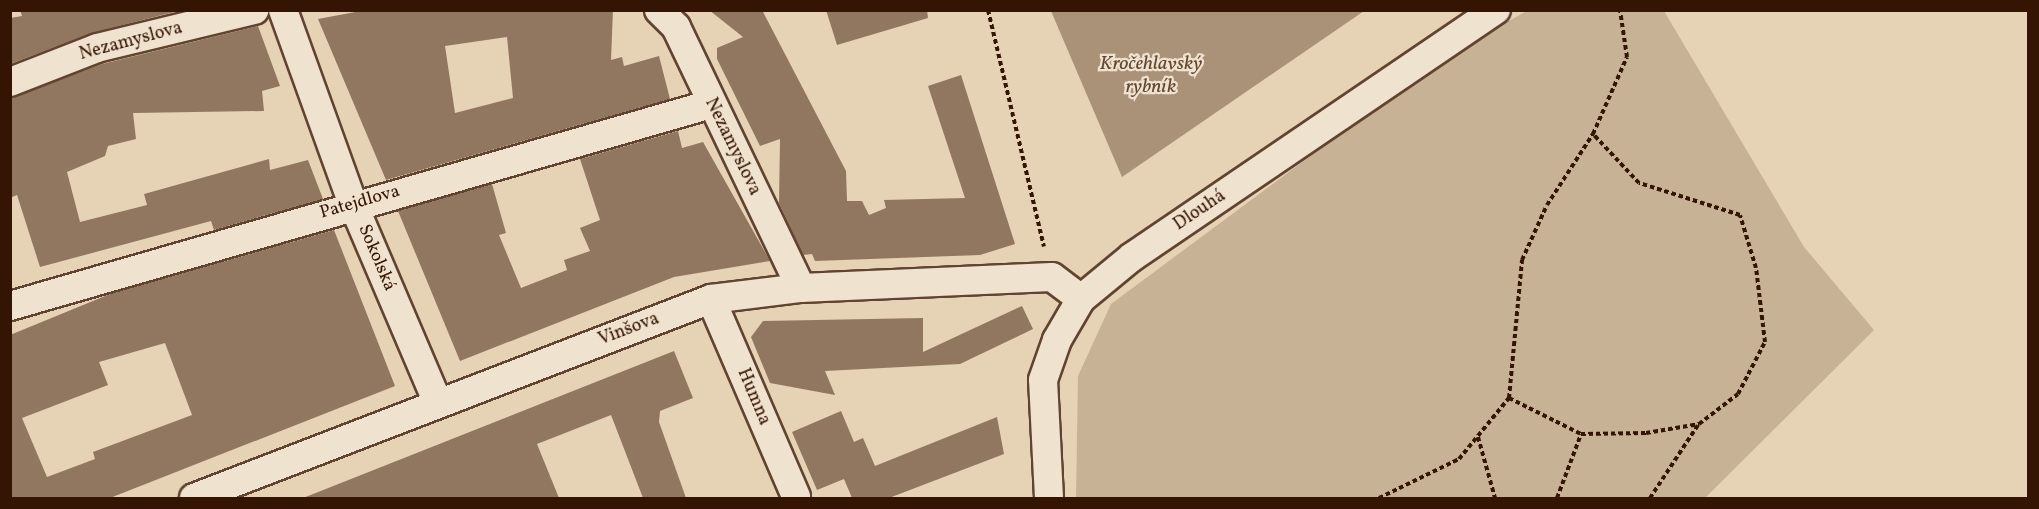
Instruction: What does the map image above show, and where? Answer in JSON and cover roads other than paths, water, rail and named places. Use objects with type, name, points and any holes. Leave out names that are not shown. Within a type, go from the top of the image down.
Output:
[{"type":"street","name":"Nezamyslova","points":[[10,82],[97,48],[254,10]]},
{"type":"street","name":"Sokolská","points":[[283,10],[353,204],[438,403]]},
{"type":"street","name":"Nezamyslova","points":[[659,10],[676,27],[801,288]]},
{"type":"street","name":"Dlouhá","points":[[1049,498],[1043,380],[1057,339],[1081,299],[1132,257],[1496,10]]},
{"type":"street","name":"Patejdlova","points":[[10,306],[353,204],[711,104]]},
{"type":"street","name":"Vinšova","points":[[194,498],[711,299],[801,288],[1052,277],[1081,299]]},
{"type":"street","name":"Humna","points":[[711,299],[795,496]]},
{"type":"water","name":"Kročehlavský rybník","points":[[1051,11],[1364,11],[1122,177]]}]
